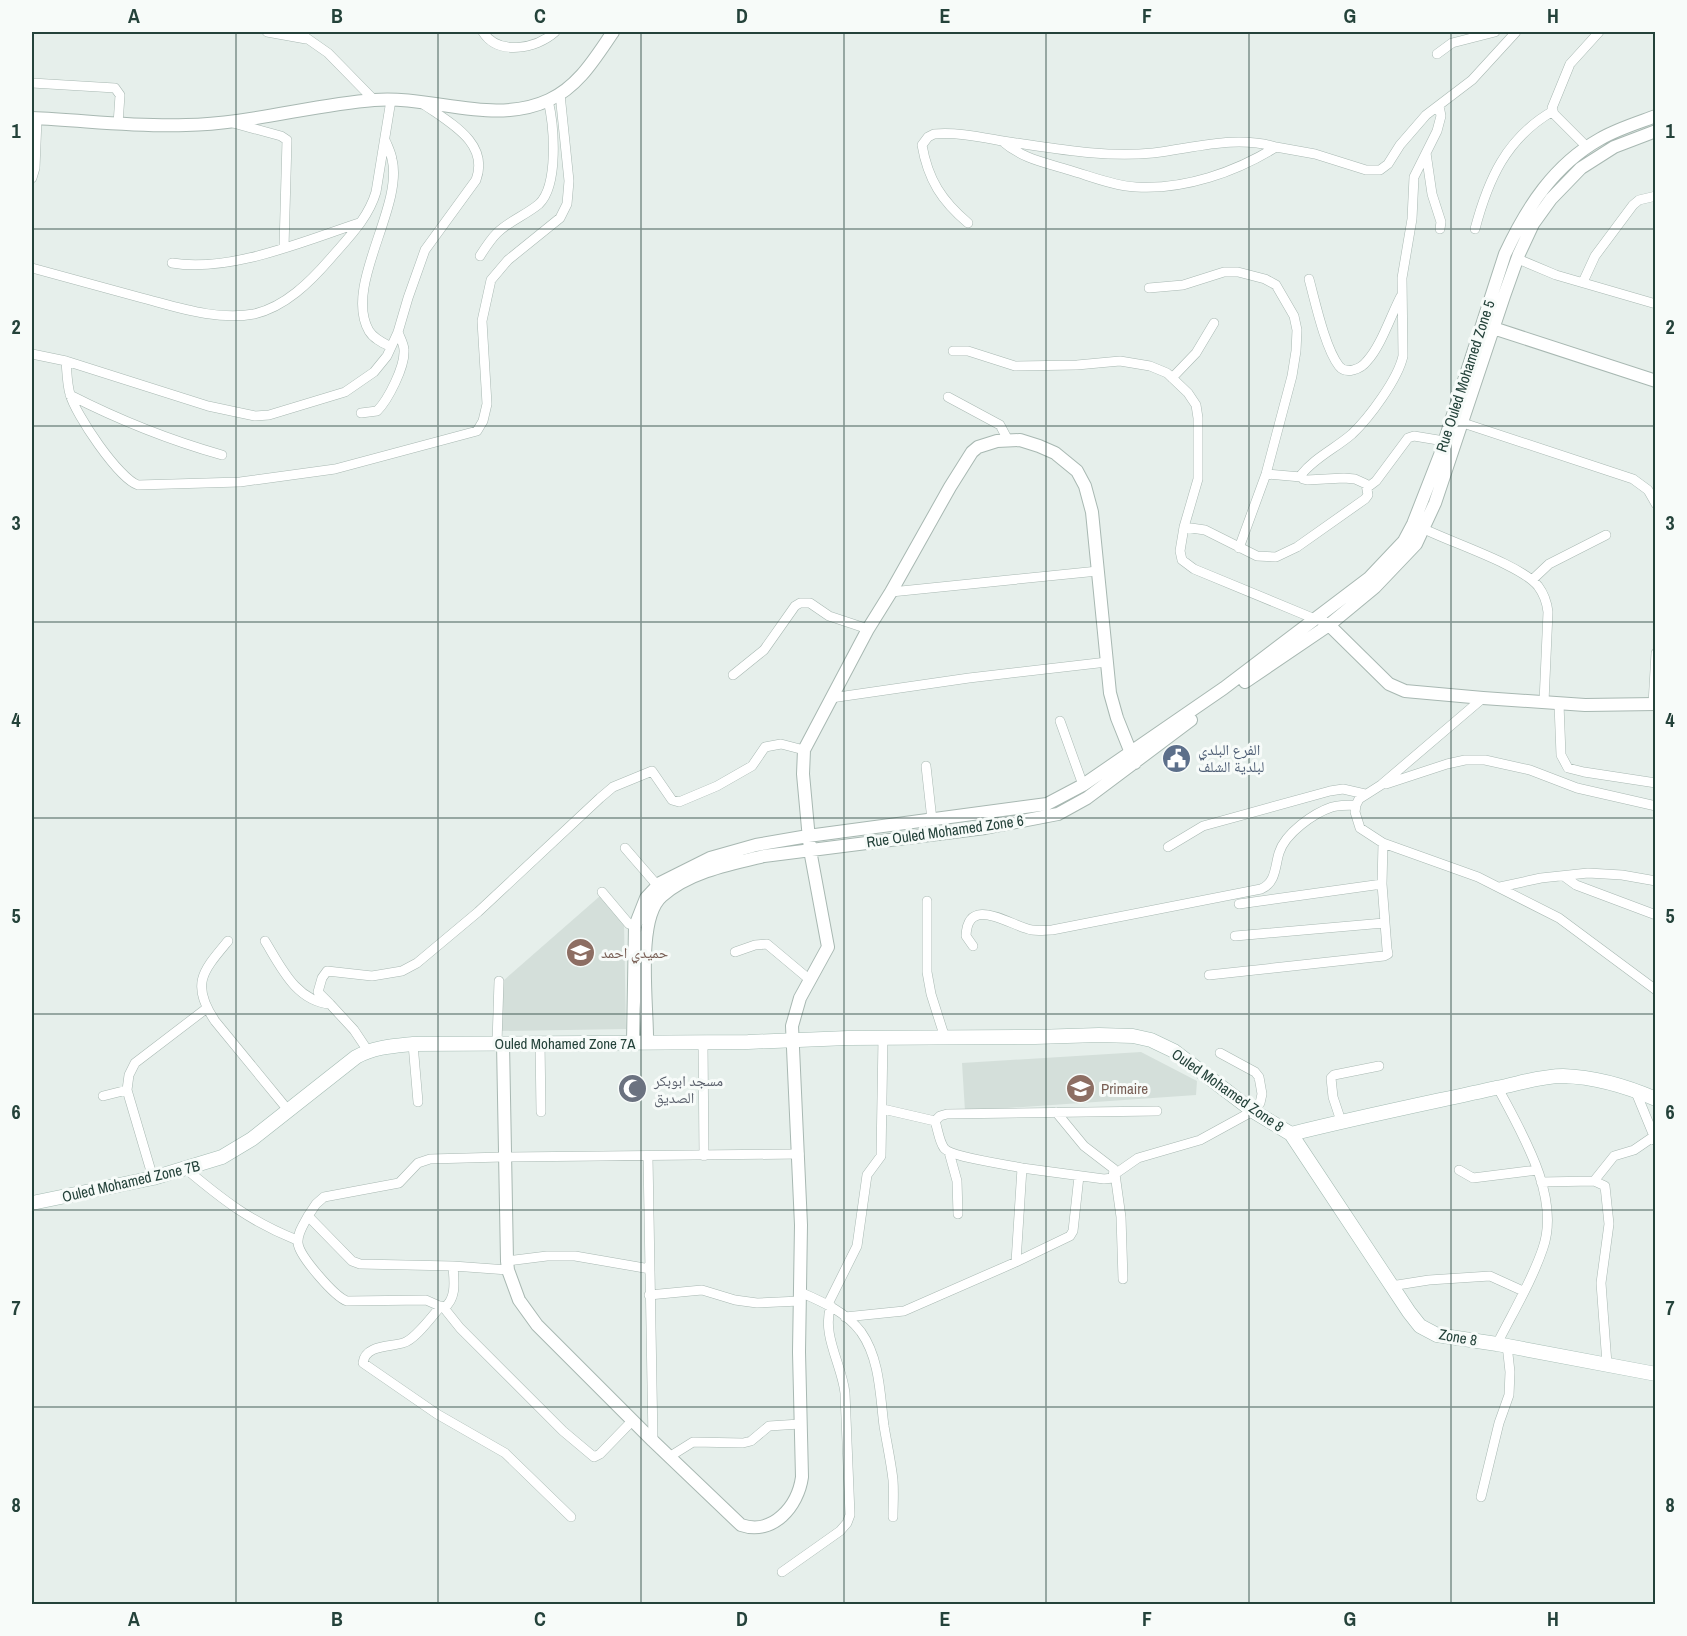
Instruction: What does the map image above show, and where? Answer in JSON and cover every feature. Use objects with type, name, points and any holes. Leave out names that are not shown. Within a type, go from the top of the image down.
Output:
[{"type":"main road","name":"Ouled Mohamed Zone 8","points":[[792,1041],[1099,1035],[1144,1038],[1174,1051],[1253,1111],[1291,1134],[1517,1082],[1561,1076],[1589,1078],[1635,1090],[1656,1099]]},
{"type":"main road","name":"Ouled Mohamed Zone 7A","points":[[343,1066],[368,1051],[413,1044],[792,1041]]},
{"type":"main road","name":"Ouled Mohamed Zone 7B","points":[[32,1203],[153,1178],[222,1157],[252,1139],[343,1066]]},
{"type":"main road","name":"Zone 8","points":[[1291,1134],[1415,1321],[1429,1332],[1656,1374]]},
{"type":"street","points":[[267,32],[312,40]]},
{"type":"street","points":[[298,32],[328,53],[374,100]]},
{"type":"street","points":[[483,32],[493,42],[519,48],[543,41],[555,32]]},
{"type":"street","points":[[32,178],[36,168],[34,119],[186,125],[231,122],[374,100],[420,102],[479,111],[516,109],[548,100],[577,81],[613,32]]},
{"type":"street","points":[[1437,54],[1452,43],[1495,32]]},
{"type":"street","points":[[968,223],[951,208],[939,192],[926,165],[922,145],[928,137],[934,134],[946,133],[1083,154],[1152,153],[1240,141],[1263,143],[1315,154],[1366,170],[1380,170],[1388,164],[1415,126],[1472,80],[1516,32]]},
{"type":"street","points":[[1475,229],[1495,170],[1532,125],[1552,111],[1570,64],[1599,32]]},
{"type":"street","points":[[32,83],[115,88],[120,95],[118,124]]},
{"type":"street","points":[[66,361],[70,395],[82,421],[115,466],[129,481],[138,485],[240,482],[335,469],[477,431],[483,422],[487,404],[482,321],[491,280],[508,260],[560,218],[567,204],[569,181],[560,94]]},
{"type":"street","points":[[32,268],[204,314],[239,316],[254,314],[286,300],[310,281],[362,223],[376,192],[391,100]]},
{"type":"street","points":[[480,256],[497,233],[539,204],[549,190],[552,164],[551,112],[548,100]]},
{"type":"street","points":[[32,354],[66,361],[208,406],[242,414],[269,415],[345,392],[379,368],[398,332],[425,250],[476,180],[480,168],[476,149],[468,138],[420,102]]},
{"type":"street","points":[[1301,477],[1306,469],[1352,433],[1383,395],[1401,364],[1404,258],[1412,219],[1414,177],[1440,125],[1439,106]]},
{"type":"street","points":[[1552,111],[1587,147]]},
{"type":"street","name":"Rue Ouled Mohamed Zone 5","points":[[1280,646],[1369,578],[1419,527],[1488,326],[1505,254],[1519,224],[1539,193],[1587,147],[1602,137],[1656,116]]},
{"type":"street","points":[[231,122],[281,136],[287,140],[284,247]]},
{"type":"street","name":"Rue Ouled Mohamed Zone 5","points":[[1488,326],[1533,224],[1551,200],[1581,168],[1614,147],[1656,131]]},
{"type":"street","points":[[385,140],[393,160],[393,177],[387,212],[365,281],[363,312],[369,332],[376,339],[391,347]]},
{"type":"street","points":[[1002,141],[1026,157],[1135,187],[1181,184],[1212,177],[1260,157],[1276,147]]},
{"type":"street","points":[[1426,153],[1432,194],[1441,222],[1440,229]]},
{"type":"street","points":[[1583,282],[1595,256],[1633,205],[1639,200],[1656,196]]},
{"type":"street","points":[[172,263],[198,266],[220,264],[362,223]]},
{"type":"street","points":[[1518,259],[1556,275],[1656,304]]},
{"type":"street","points":[[1149,288],[1183,285],[1229,272],[1265,279],[1279,288],[1296,322],[1296,351],[1292,376],[1266,474],[1239,548]]},
{"type":"street","points":[[1309,279],[1330,348],[1339,365],[1344,369],[1356,369],[1367,362],[1402,294]]},
{"type":"street","points":[[1172,378],[1196,353],[1214,323]]},
{"type":"street","points":[[1488,326],[1656,381]]},
{"type":"street","points":[[361,413],[377,411],[398,377],[404,354],[398,332]]},
{"type":"street","points":[[953,351],[968,351],[1024,367],[1137,362],[1172,378],[1192,399],[1198,418],[1197,479],[1184,527],[1180,556],[1185,563],[1194,569],[1329,625],[1389,684],[1396,688],[1559,704],[1654,704],[1656,653]]},
{"type":"street","points":[[70,395],[142,428],[222,455]]},
{"type":"street","points":[[948,397],[1000,425],[1008,440]]},
{"type":"street","points":[[1457,421],[1633,478],[1648,490],[1656,504]]},
{"type":"street","name":"Rue Ouled Mohamed Zone 5","points":[[1329,625],[1375,587],[1416,544],[1444,441],[1457,421]]},
{"type":"street","points":[[1368,487],[1376,481],[1408,438],[1414,436],[1444,441]]},
{"type":"street","points":[[499,981],[507,1265],[519,1300],[537,1325],[741,1525],[764,1526],[788,1513],[799,1493],[802,1477],[799,1154],[792,1041],[794,1017],[800,998],[828,947],[808,836],[803,774],[804,750],[868,629],[950,487],[972,452],[986,444],[1008,440],[1028,442],[1055,453],[1081,476],[1090,499],[1110,693],[1133,758]]},
{"type":"street","points":[[1184,527],[1205,530],[1251,554],[1268,558],[1285,555],[1368,495],[1368,487],[1356,479],[1306,480],[1301,477],[1266,474]]},
{"type":"street","points":[[1419,527],[1500,562],[1532,580],[1545,599],[1548,612],[1544,702]]},
{"type":"street","points":[[1532,580],[1549,564],[1606,535]]},
{"type":"street","points":[[891,592],[1098,571]]},
{"type":"street","points":[[733,675],[764,650],[795,606],[800,603],[810,603],[829,616],[868,629]]},
{"type":"street","name":"Rue Ouled Mohamed Zone 6","points":[[633,1042],[635,927],[646,898],[657,885],[686,868],[728,851],[808,836],[1037,807],[1059,799],[1133,758],[1177,730],[1329,625]]},
{"type":"street","name":"Rue Ouled Mohamed Zone 6","points":[[647,1043],[646,943],[650,917],[661,896],[683,882],[730,864],[764,856],[985,828],[1058,814],[1087,798],[1133,758],[1280,646]]},
{"type":"street","points":[[831,698],[969,678],[1107,662]]},
{"type":"street","points":[[1483,698],[1381,785],[1365,794],[1356,805],[1360,828],[1383,843],[1478,877],[1559,918],[1656,990]]},
{"type":"street","points":[[1559,704],[1560,747],[1563,762],[1569,768],[1656,783]]},
{"type":"street","points":[[1060,721],[1083,784]]},
{"type":"street","points":[[368,1051],[354,1030],[318,992],[322,978],[327,971],[361,976],[380,975],[402,971],[417,963],[478,912],[568,826],[613,787],[651,770],[672,800],[679,802],[717,786],[752,766],[765,747],[781,744],[804,750]]},
{"type":"street","points":[[1381,785],[1447,764],[1465,760],[1485,760],[1530,770],[1577,788],[1656,806]]},
{"type":"street","points":[[926,766],[932,820]]},
{"type":"street","points":[[1168,847],[1203,826],[1330,791],[1343,789],[1365,794]]},
{"type":"street","points":[[973,946],[966,936],[968,923],[981,914],[990,914],[1033,931],[1052,930],[1261,889],[1272,880],[1282,845],[1292,834],[1327,809],[1356,805]]},
{"type":"street","points":[[1209,975],[1388,954],[1382,884],[1383,843]]},
{"type":"street","points":[[625,848],[657,885]]},
{"type":"street","points":[[1500,887],[1541,878],[1588,873],[1622,875],[1656,881]]},
{"type":"street","points":[[1565,877],[1576,885],[1656,915]]},
{"type":"street","points":[[1239,904],[1382,884]]},
{"type":"street","points":[[602,892],[629,924],[635,927]]},
{"type":"street","points":[[927,901],[927,972],[933,1002],[945,1038]]},
{"type":"street","points":[[1235,936],[1384,923]]},
{"type":"street","points":[[228,941],[203,972],[202,991],[207,1008],[215,1021],[288,1110]]},
{"type":"street","points":[[265,941],[297,989],[312,1000],[330,1004]]},
{"type":"street","points":[[735,952],[754,945],[767,944],[810,980]]},
{"type":"street","points":[[153,1178],[127,1090],[129,1075],[135,1063],[207,1008]]},
{"type":"street","points":[[782,1572],[840,1531],[850,1515],[845,1393],[843,1378],[829,1331],[828,1315],[830,1305],[857,1246],[867,1175],[879,1160],[882,1152],[883,1038]]},
{"type":"street","points":[[540,1042],[541,1112]]},
{"type":"street","points":[[703,1042],[704,1156]]},
{"type":"street","points":[[413,1044],[418,1102]]},
{"type":"street","points":[[935,1121],[944,1148],[949,1152],[976,1160],[1022,1168],[1113,1178],[1115,1174],[1138,1158],[1200,1140],[1253,1111],[1260,1103],[1262,1094],[1259,1077],[1255,1072],[1220,1053]]},
{"type":"street","points":[[1341,1121],[1333,1096],[1331,1078],[1334,1075],[1379,1066]]},
{"type":"street","points":[[1481,1497],[1499,1423],[1509,1395],[1510,1372],[1502,1344],[1544,1246],[1547,1232],[1545,1196],[1538,1170],[1498,1088]]},
{"type":"street","points":[[103,1096],[127,1090]]},
{"type":"street","points":[[1594,1181],[1614,1156],[1634,1150],[1654,1139],[1635,1090]]},
{"type":"street","points":[[883,1109],[935,1121]]},
{"type":"street","points":[[935,1121],[947,1114],[1157,1111]]},
{"type":"street","points":[[1056,1112],[1084,1146],[1114,1169],[1122,1217],[1123,1279]]},
{"type":"street","points":[[949,1152],[957,1181],[958,1214]]},
{"type":"street","points":[[633,1420],[596,1458],[594,1457],[564,1431],[459,1328],[442,1307],[426,1300],[344,1300],[310,1264],[299,1248],[297,1240],[308,1216],[324,1197],[399,1183],[422,1161],[503,1157],[799,1154]]},
{"type":"street","points":[[648,1157],[653,1441]]},
{"type":"street","points":[[1016,1262],[1022,1168]]},
{"type":"street","points":[[186,1169],[228,1204],[255,1222],[297,1240]]},
{"type":"street","points":[[1459,1170],[1473,1178],[1538,1170]]},
{"type":"street","points":[[845,1317],[904,1311],[1070,1236],[1073,1231],[1079,1176]]},
{"type":"street","points":[[1541,1182],[1594,1181],[1605,1186],[1609,1215],[1601,1276],[1607,1364]]},
{"type":"street","points":[[308,1216],[355,1263],[368,1266],[507,1265],[547,1256],[575,1256],[650,1269]]},
{"type":"street","points":[[453,1266],[453,1296],[450,1303],[442,1307],[408,1341],[369,1352],[364,1357],[363,1364],[437,1414],[505,1453],[571,1517]]},
{"type":"street","points":[[1391,1286],[1429,1280],[1490,1276],[1523,1291]]},
{"type":"street","points":[[649,1295],[702,1290],[735,1300],[757,1303],[800,1297],[830,1305],[845,1317],[864,1337],[877,1370],[893,1480],[893,1517]]},
{"type":"street","points":[[669,1456],[693,1442],[743,1443],[751,1441],[769,1426],[800,1424]]},
{"type":"shaded area","name":"حميدي احمد","points":[[600,896],[624,923],[626,1029],[501,1031],[503,981]]},
{"type":"shaded area","name":"Primaire","points":[[1141,1052],[1197,1081],[1196,1095],[965,1111],[962,1063]]},
{"type":"place","name":"الفرع البلدي لبلدية الشلف","points":[[1177,758]]},
{"type":"place","name":"حميدي احمد","points":[[580,952]]},
{"type":"place","name":"Primaire","points":[[1080,1088]]},
{"type":"place","name":"مسجد ابوبكر الصديق","points":[[633,1089]]}]
